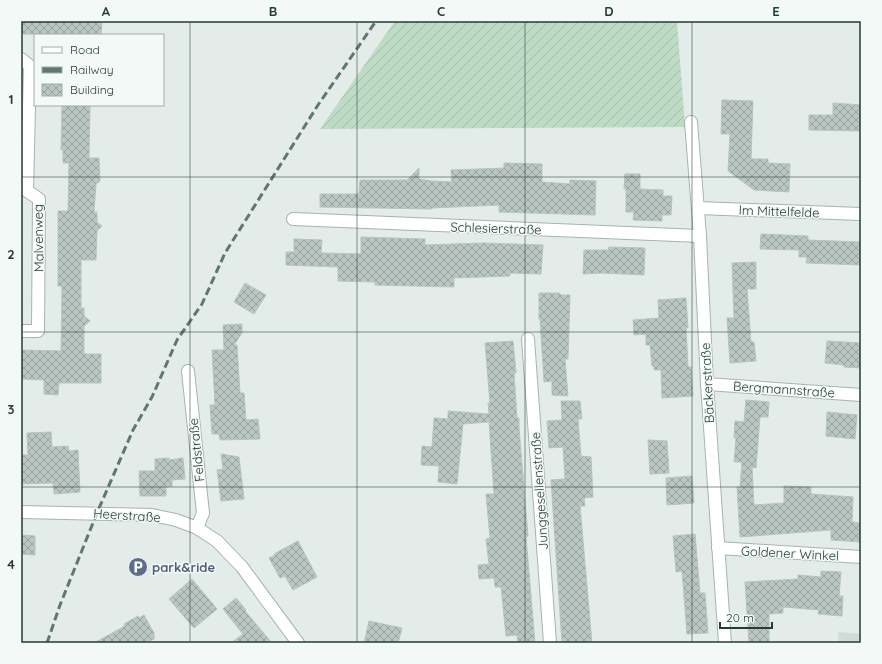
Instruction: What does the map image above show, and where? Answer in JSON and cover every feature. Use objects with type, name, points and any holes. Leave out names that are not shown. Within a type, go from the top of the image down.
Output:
[{"type":"street","name":"Malvenweg","points":[[21,59],[30,66],[27,191],[39,199],[38,331],[21,331]]},
{"type":"street","name":"Bäckerstraße","points":[[691,122],[700,236],[707,384],[725,643]]},
{"type":"street","name":"Im Mittelfelde","points":[[698,208],[861,214]]},
{"type":"street","name":"Schlesierstraße","points":[[293,219],[700,236]]},
{"type":"street","name":"Junggesellenstraße","points":[[528,339],[550,643]]},
{"type":"street","name":"Feldstraße","points":[[188,372],[203,513],[197,528]]},
{"type":"street","name":"Bergmannstraße","points":[[707,384],[861,395]]},
{"type":"street","name":"Heerstraße","points":[[21,512],[152,515],[176,520],[197,528],[216,541],[242,567],[298,643]]},
{"type":"street","name":"Goldener Winkel","points":[[718,548],[861,557]]},
{"type":"shaded area","points":[[838,632],[861,634],[861,643],[839,643]]},
{"type":"green space","points":[[395,21],[677,21],[685,127],[320,129]]},
{"type":"building","points":[[21,21],[102,21],[101,34],[21,34]]},
{"type":"building","points":[[722,100],[753,101],[751,159],[768,159],[768,163],[790,164],[789,192],[754,190],[728,171],[730,134],[721,134]]},
{"type":"building","points":[[833,103],[861,105],[861,131],[809,130],[809,115],[833,115]]},
{"type":"building","points":[[62,106],[90,106],[89,158],[99,158],[100,181],[96,184],[94,212],[97,212],[97,222],[102,226],[97,231],[96,260],[81,260],[81,308],[84,308],[84,316],[90,321],[84,326],[84,354],[101,354],[101,383],[59,383],[58,395],[44,394],[44,380],[21,379],[21,350],[61,351],[62,286],[58,286],[58,211],[68,211],[69,163],[63,163],[63,150],[61,150]]},
{"type":"building","points":[[504,163],[542,164],[542,182],[570,184],[570,180],[596,181],[595,215],[499,212],[499,205],[432,209],[320,207],[320,194],[359,194],[360,180],[407,180],[419,168],[419,179],[452,182],[451,170],[504,168]]},
{"type":"building","points":[[625,174],[640,174],[640,189],[663,190],[663,196],[672,196],[671,215],[662,215],[662,221],[633,220],[634,212],[626,212],[626,189],[624,189]]},
{"type":"building","points":[[761,234],[808,236],[808,240],[861,242],[861,265],[806,263],[807,257],[799,257],[799,250],[760,249]]},
{"type":"building","points":[[361,237],[425,239],[425,245],[483,243],[543,245],[541,274],[510,273],[510,276],[454,278],[454,287],[375,285],[375,282],[338,281],[338,267],[286,265],[286,252],[294,252],[294,239],[322,240],[321,253],[361,254]]},
{"type":"building","points":[[609,247],[645,248],[644,275],[602,273],[583,274],[584,250],[608,250]]},
{"type":"building","points":[[756,262],[756,289],[747,289],[751,342],[754,342],[756,361],[730,363],[727,318],[734,318],[732,263]]},
{"type":"building","points":[[245,283],[266,295],[254,314],[234,302]]},
{"type":"building","points":[[539,293],[559,293],[561,295],[570,295],[568,359],[565,359],[568,396],[552,395],[552,381],[544,382],[539,319]]},
{"type":"building","points":[[686,298],[688,367],[691,367],[693,396],[662,398],[661,370],[654,370],[654,366],[652,366],[650,345],[646,345],[646,334],[634,335],[633,320],[659,318],[658,300]]},
{"type":"building","points":[[242,324],[242,333],[234,345],[237,345],[240,393],[244,393],[246,420],[258,419],[260,439],[220,440],[219,434],[212,434],[210,405],[215,405],[212,350],[224,350],[223,325]]},
{"type":"building","points":[[513,341],[516,373],[514,373],[517,418],[519,418],[528,536],[526,537],[535,643],[518,643],[517,635],[506,636],[501,587],[495,587],[494,578],[479,579],[478,565],[489,564],[486,539],[490,538],[486,494],[494,494],[489,422],[463,424],[457,484],[438,482],[439,466],[421,465],[422,446],[432,447],[434,418],[448,419],[448,411],[489,414],[488,403],[490,403],[485,343]]},
{"type":"building","points":[[827,341],[861,343],[861,368],[844,367],[844,365],[825,363]]},
{"type":"building","points":[[746,400],[769,402],[768,417],[760,417],[756,468],[752,467],[754,505],[784,503],[784,486],[811,487],[811,494],[853,497],[852,522],[861,523],[861,542],[831,540],[831,530],[740,537],[737,487],[740,487],[742,462],[734,462],[736,438],[734,438],[735,421],[744,422]]},
{"type":"building","points":[[561,401],[580,401],[582,419],[578,419],[581,456],[591,457],[593,497],[584,498],[585,506],[580,506],[592,643],[562,643],[551,480],[565,479],[563,447],[549,448],[547,421],[562,420]]},
{"type":"building","points":[[827,412],[857,415],[855,439],[826,436]]},
{"type":"building","points":[[51,432],[52,447],[68,446],[69,451],[78,450],[80,492],[54,494],[53,483],[21,484],[21,455],[28,455],[27,433]]},
{"type":"building","points":[[648,440],[667,441],[669,473],[650,474]]},
{"type":"building","points":[[221,454],[239,457],[244,499],[221,501],[217,470],[223,469]]},
{"type":"building","points":[[169,458],[169,460],[183,458],[185,479],[172,480],[172,486],[166,487],[166,496],[140,496],[139,471],[155,471],[155,459]]},
{"type":"building","points":[[692,476],[694,503],[667,505],[666,478]]},
{"type":"building","points":[[695,534],[700,593],[705,593],[708,633],[687,634],[682,571],[676,572],[673,536]]},
{"type":"building","points":[[21,535],[35,536],[35,555],[21,554]]},
{"type":"building","points":[[298,541],[317,577],[293,590],[285,576],[280,578],[269,558]]},
{"type":"building","points":[[821,571],[841,572],[839,596],[843,596],[842,616],[818,614],[819,610],[783,607],[783,613],[769,614],[769,643],[749,643],[745,582],[798,579],[798,575],[821,577]]},
{"type":"building","points":[[192,579],[217,609],[194,628],[169,599]]},
{"type":"building","points":[[236,598],[272,643],[231,643],[243,634],[223,609]]},
{"type":"building","points":[[144,615],[154,633],[154,639],[146,643],[94,643],[125,626],[124,624],[138,616],[139,618]]},
{"type":"building","points":[[369,621],[402,628],[398,643],[364,643]]},
{"type":"railway","points":[[47,643],[60,605],[97,513],[133,430],[152,397],[177,340],[202,304],[225,253],[318,105],[376,21]]},
{"type":"place","name":"park&ride","points":[[138,567]]}]
